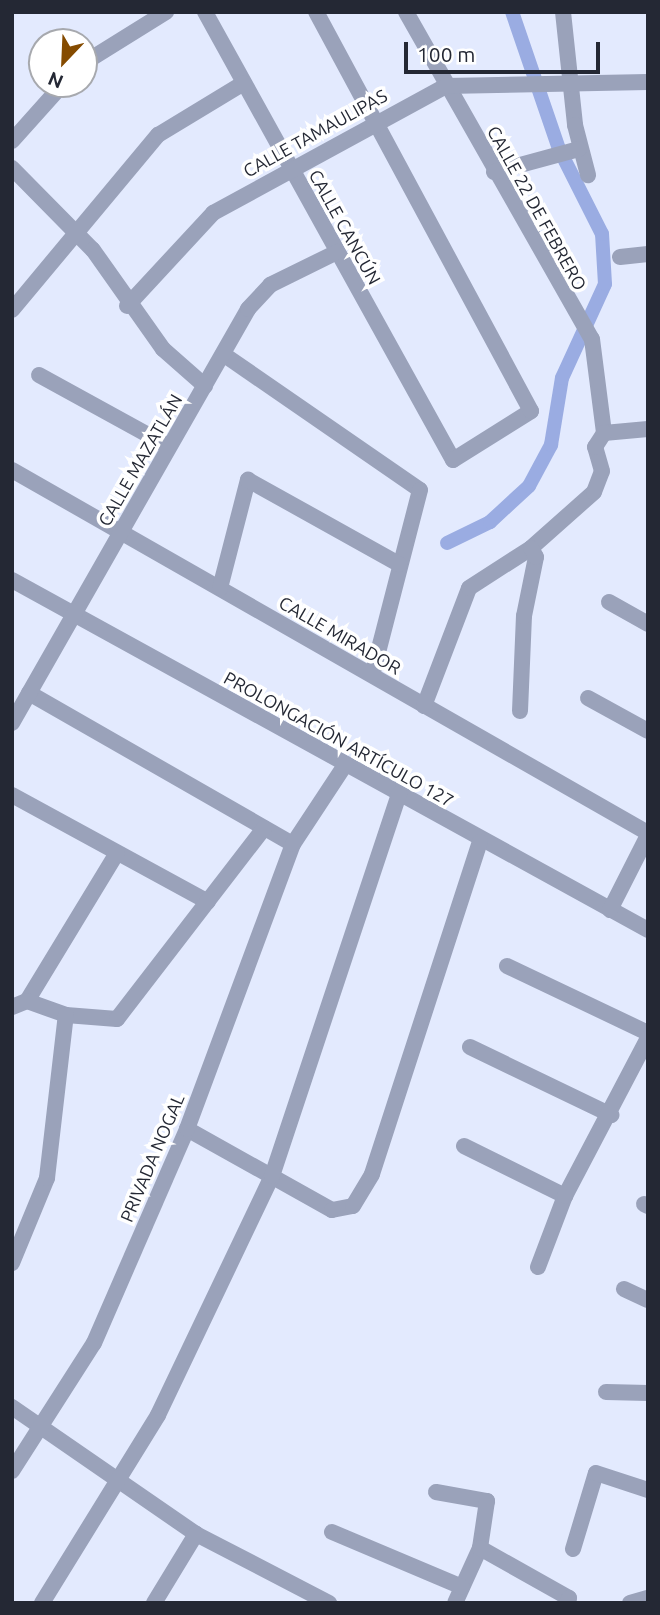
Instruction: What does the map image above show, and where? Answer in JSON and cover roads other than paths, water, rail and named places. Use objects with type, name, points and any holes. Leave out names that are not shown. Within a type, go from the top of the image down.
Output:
[{"type":"street","points":[[98,54],[166,12]]},
{"type":"street","name":"CALLE CANCÚN","points":[[205,12],[453,460],[531,411],[376,121]]},
{"type":"street","points":[[316,12],[376,121]]},
{"type":"street","name":"CALLE 22 DE FEBRERO","points":[[406,12],[494,172],[580,323],[592,339],[604,433],[595,447],[599,483],[531,548]]},
{"type":"street","points":[[563,12],[579,149],[588,174]]},
{"type":"street","name":"CALLE TAMAULIPAS","points":[[127,306],[213,212],[290,167],[446,86],[648,82]]},
{"type":"street","points":[[12,310],[75,229],[144,152],[174,123],[244,83]]},
{"type":"street","points":[[12,141],[50,98]]},
{"type":"street","points":[[494,172],[579,149]]},
{"type":"street","points":[[12,168],[75,229],[107,267],[127,306],[205,386]]},
{"type":"street","name":"CALLE MAZATLÁN","points":[[12,723],[168,446],[223,354],[270,285],[337,252]]},
{"type":"street","points":[[620,257],[648,254]]},
{"type":"street","points":[[223,354],[419,490],[372,675]]},
{"type":"street","points":[[39,376],[168,446]]},
{"type":"street","points":[[604,433],[648,429]]},
{"type":"street","name":"CALLE MIRADOR","points":[[12,470],[122,530],[648,834]]},
{"type":"street","points":[[220,588],[248,480],[399,564]]},
{"type":"street","points":[[424,706],[469,588],[531,548],[536,556],[524,616],[520,711]]},
{"type":"street","name":"PROLONGACIÓN ARTÍCULO 127","points":[[12,580],[399,794],[480,842],[648,930]]},
{"type":"street","points":[[609,602],[648,624]]},
{"type":"street","points":[[29,693],[293,844]]},
{"type":"street","points":[[588,698],[648,731]]},
{"type":"street","name":"PRIVADA NOGAL","points":[[12,1471],[94,1343],[187,1129],[293,844],[345,765]]},
{"type":"street","points":[[42,1603],[158,1415],[272,1176],[399,794]]},
{"type":"street","points":[[12,795],[208,902]]},
{"type":"street","points":[[117,853],[53,948],[20,1004],[66,1014],[117,1019],[264,828]]},
{"type":"street","points":[[610,909],[648,834]]},
{"type":"street","points":[[187,1129],[272,1176],[344,1211],[372,1174],[480,842]]},
{"type":"street","points":[[507,966],[648,1036],[611,1115],[565,1196],[538,1267]]},
{"type":"street","points":[[12,1263],[47,1178],[66,1014]]},
{"type":"street","points":[[470,1047],[611,1115]]},
{"type":"street","points":[[464,1146],[565,1196]]},
{"type":"street","points":[[624,1289],[648,1300]]},
{"type":"street","points":[[606,1392],[648,1393]]},
{"type":"street","points":[[12,1407],[196,1534],[329,1603]]},
{"type":"street","points":[[573,1549],[596,1473],[648,1490]]},
{"type":"street","points":[[436,1492],[487,1501],[480,1548],[455,1603]]},
{"type":"street","points":[[332,1532],[462,1587]]},
{"type":"street","points":[[155,1603],[196,1534]]},
{"type":"street","points":[[480,1548],[569,1598],[566,1603]]},
{"type":"street","points":[[630,1603],[648,1598]]},
{"type":"waterway","points":[[447,543],[490,522],[529,486],[551,445],[562,378],[605,284],[602,234],[559,149],[512,12]]}]
